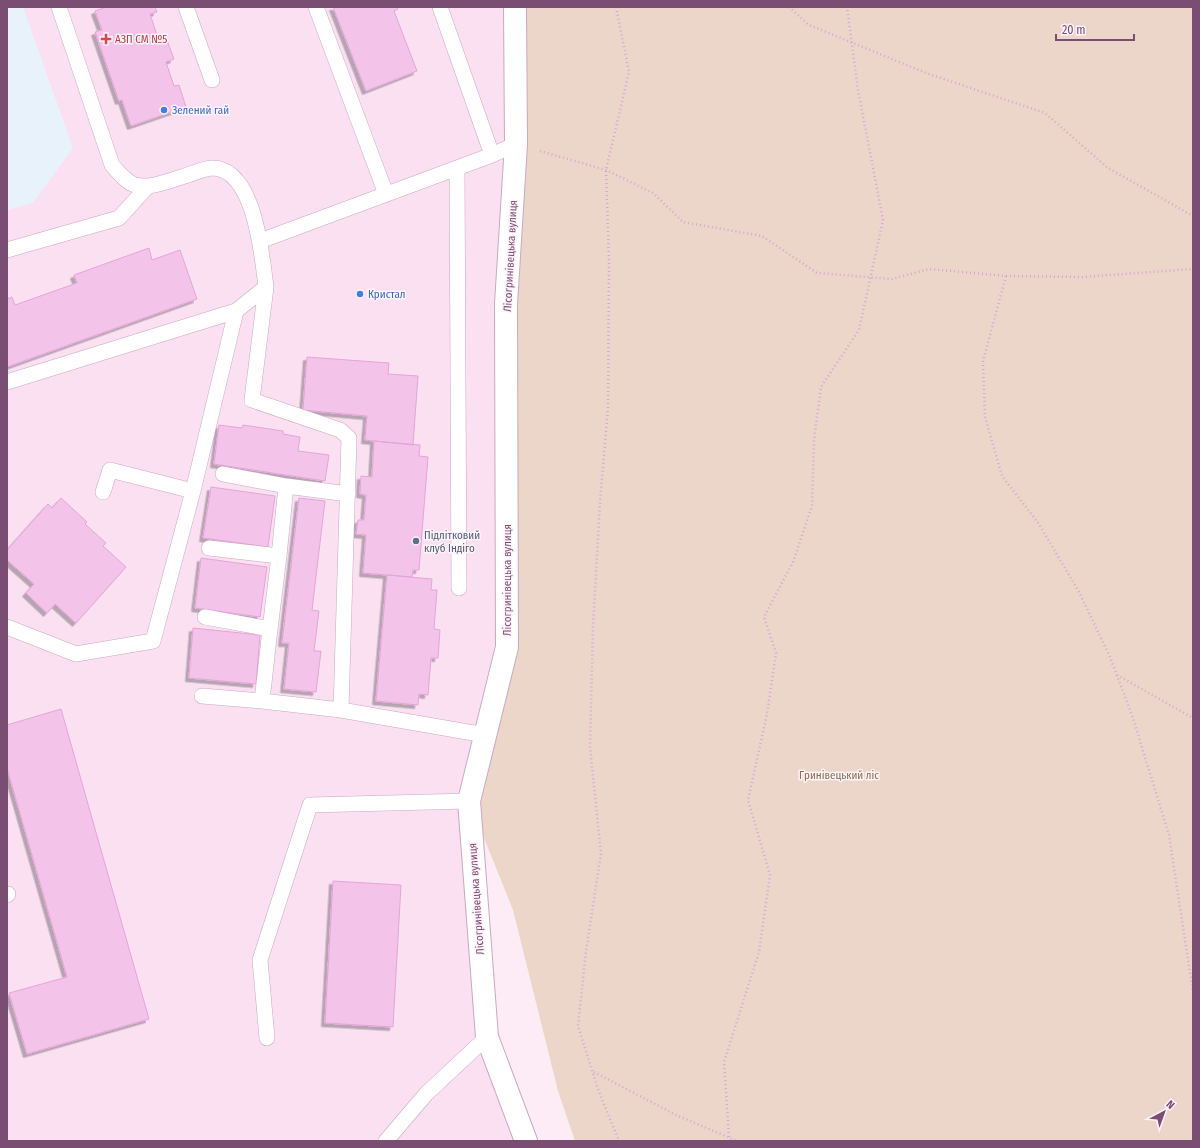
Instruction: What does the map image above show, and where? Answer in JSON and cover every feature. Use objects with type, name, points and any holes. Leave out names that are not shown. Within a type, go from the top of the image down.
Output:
[{"type":"street","name":"Лісогринівецька вулиця","points":[[516,7],[516,144],[506,304],[507,647],[469,801],[486,1037],[526,1141]]},
{"type":"lane","points":[[59,7],[112,165],[123,177],[134,185],[148,186],[212,168],[223,171],[236,179],[245,190],[260,241],[266,287],[252,400],[340,430],[349,438],[341,710]]},
{"type":"lane","points":[[186,7],[212,80]]},
{"type":"lane","points":[[316,7],[386,194]]},
{"type":"lane","points":[[440,7],[492,154]]},
{"type":"lane","points":[[260,241],[457,168],[516,144]]},
{"type":"lane","points":[[457,168],[459,588]]},
{"type":"lane","points":[[7,250],[119,218],[148,186]]},
{"type":"lane","points":[[7,382],[236,311],[266,287]]},
{"type":"lane","points":[[7,627],[76,654],[153,641],[193,491],[236,311]]},
{"type":"lane","points":[[103,492],[110,470],[193,491]]},
{"type":"lane","points":[[223,474],[286,486],[348,494]]},
{"type":"lane","points":[[262,702],[286,486]]},
{"type":"lane","points":[[209,548],[279,556]]},
{"type":"lane","points":[[205,618],[270,629]]},
{"type":"lane","points":[[202,696],[341,710],[485,735]]},
{"type":"lane","points":[[268,1038],[260,960],[310,805],[469,801]]},
{"type":"lane","points":[[386,1141],[426,1094],[486,1037]]},
{"type":"path","points":[[616,7],[629,72],[606,170],[609,260],[608,408],[593,619],[590,746],[601,854],[586,951],[578,1026],[593,1072],[619,1141]]},
{"type":"path","points":[[789,7],[809,25],[926,73],[1044,113],[1108,168],[1193,216]]},
{"type":"path","points":[[729,1137],[724,1062],[758,952],[770,875],[748,800],[767,714],[776,653],[764,617],[793,562],[812,506],[814,440],[821,387],[859,330],[884,220],[858,90],[847,7]]},
{"type":"path","points":[[516,144],[606,170],[653,193],[683,222],[762,236],[817,273],[892,279],[929,269],[1006,276],[1082,277],[1193,269]]},
{"type":"path","points":[[1006,276],[983,360],[985,417],[1002,476],[1039,524],[1079,592],[1117,674],[1133,718],[1170,835],[1193,992]]},
{"type":"path","points":[[1117,674],[1193,718]]},
{"type":"path","points":[[593,1072],[676,1115],[737,1141]]},
{"type":"shaded area","points":[[7,7],[515,7],[508,590],[469,801],[487,1037],[526,1141],[7,1141]]},
{"type":"shaded area","points":[[7,7],[23,7],[73,148],[33,203],[7,210]]},
{"type":"green space","name":"Гринівецький ліс","points":[[515,7],[1193,7],[1193,1141],[575,1141],[558,1091],[513,910],[469,801],[507,647]]},
{"type":"building","points":[[106,7],[155,7],[157,12],[150,14],[158,38],[165,35],[174,59],[166,62],[174,86],[179,85],[186,107],[131,126],[122,100],[119,101],[95,32],[102,30],[95,11]]},
{"type":"building","points":[[333,7],[397,7],[398,9],[394,11],[417,71],[366,91]]},
{"type":"building","points":[[149,248],[152,260],[180,250],[197,299],[7,367],[7,299],[12,297],[15,305],[77,283],[74,275]]},
{"type":"building","points":[[307,357],[389,363],[388,374],[418,376],[413,445],[365,440],[367,416],[303,410]]},
{"type":"building","points":[[219,425],[242,428],[243,425],[283,431],[283,434],[300,437],[298,451],[329,455],[325,481],[214,464]]},
{"type":"building","points":[[374,441],[420,445],[419,456],[428,457],[419,570],[413,570],[412,577],[363,573],[366,535],[356,534],[358,520],[364,520],[366,495],[360,494],[361,476],[372,477]]},
{"type":"building","points":[[211,487],[275,496],[268,547],[203,538]]},
{"type":"building","points":[[61,498],[87,522],[85,524],[106,543],[103,546],[126,567],[76,623],[55,604],[47,613],[26,593],[34,584],[7,560],[7,550],[48,504],[52,508]]},
{"type":"building","points":[[299,498],[325,501],[312,610],[319,611],[314,651],[321,651],[316,692],[284,689],[289,643],[282,643]]},
{"type":"building","points":[[201,558],[267,567],[260,617],[195,608]]},
{"type":"building","points":[[387,575],[432,579],[431,590],[437,590],[434,629],[440,630],[438,658],[431,658],[428,695],[419,694],[418,705],[376,701]]},
{"type":"building","points":[[193,628],[260,635],[256,684],[189,678]]},
{"type":"building","points":[[61,709],[149,1019],[27,1054],[9,993],[67,977],[7,768],[7,725]]},
{"type":"building","points":[[333,881],[401,885],[393,1027],[325,1023]]},
{"type":"place","name":"АЗП СМ №5","points":[[106,39]]},
{"type":"place","name":"Зелений гай","points":[[164,110]]},
{"type":"place","name":"Кристал","points":[[360,294]]},
{"type":"place","name":"Підлітковий клуб Індіго","points":[[416,541]]}]
